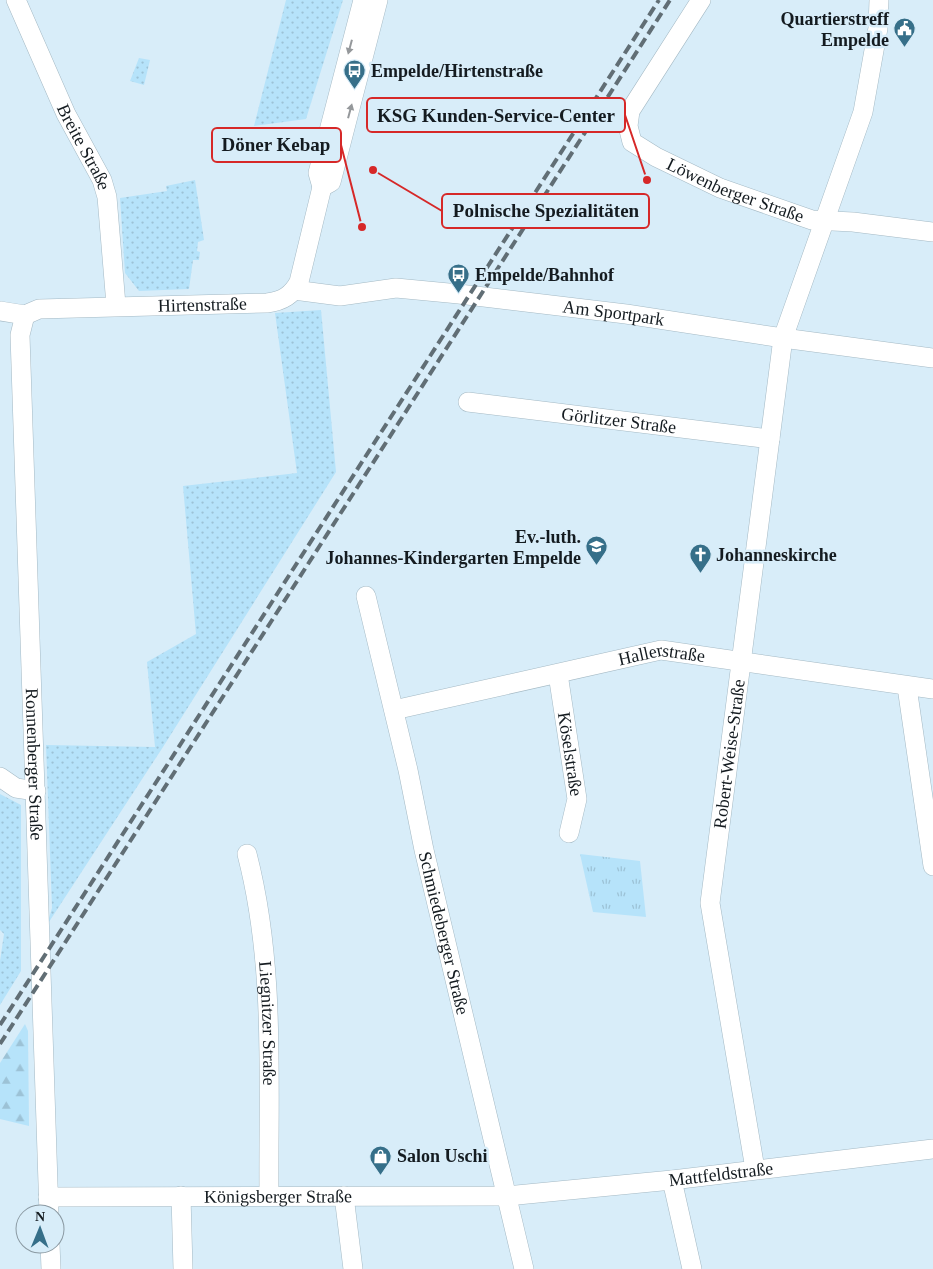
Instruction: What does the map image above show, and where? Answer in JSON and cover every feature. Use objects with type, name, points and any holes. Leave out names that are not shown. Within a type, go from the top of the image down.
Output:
[{"type":"street","name":"Breite Straße","points":[[16,0],[66,114],[102,180],[107,196],[116,305]]},
{"type":"street","points":[[294,290],[299,282],[322,187],[318,173],[363,0]]},
{"type":"street","points":[[322,187],[331,182],[378,0]]},
{"type":"street","name":"Löwenberger Straße","points":[[701,0],[630,111],[628,126],[632,142],[720,188],[812,220],[933,232]]},
{"type":"street","name":"Löwenberger Straße","points":[[783,338],[863,112],[878,28],[879,0]]},
{"type":"street","name":"Am Sportpark","points":[[294,290],[340,296],[396,288],[459,294],[626,314],[933,358]]},
{"type":"street","name":"Hirtenstraße","points":[[0,311],[25,315],[39,309],[116,305],[267,303],[281,300],[294,290]]},
{"type":"street","name":"Ronnenberger Straße","points":[[25,315],[20,335],[49,1204]]},
{"type":"street","name":"Robert-Weise-Straße","points":[[755,1169],[710,903],[783,338]]},
{"type":"street","name":"Görlitzer Straße","points":[[468,402],[770,439]]},
{"type":"street","name":"Schmiedeberger Straße","points":[[366,596],[394,710],[426,859],[524,1269]]},
{"type":"street","name":"Hallerstraße","points":[[394,710],[661,650],[741,660],[907,687],[933,689]]},
{"type":"street","name":"Köselstraße","points":[[558,674],[577,799],[569,833]]},
{"type":"street","points":[[907,687],[933,866]]},
{"type":"street","points":[[0,777],[16,788],[36,791]]},
{"type":"street","name":"Liegnitzer Straße","points":[[247,854],[254,880],[268,982],[269,1196]]},
{"type":"street","name":"Mattfeldstraße","points":[[507,1196],[672,1180],[933,1149]]},
{"type":"street","points":[[672,1180],[692,1269]]},
{"type":"street","points":[[181,1196],[183,1269]]},
{"type":"street","name":"Königsberger Straße","points":[[65,1205],[181,1196],[507,1196]]},
{"type":"street","points":[[344,1196],[352,1269]]},
{"type":"street","points":[[50,1254],[51,1269]]},
{"type":"green space","points":[[286,0],[343,0],[306,119],[254,126]]},
{"type":"green space","points":[[139,58],[150,60],[144,85],[130,81]]},
{"type":"green space","points":[[195,180],[204,240],[198,242],[199,260],[193,260],[189,289],[139,291],[125,273],[120,198],[167,191],[166,186]]},
{"type":"green space","points":[[321,310],[336,472],[163,747],[47,925],[52,908],[46,745],[155,747],[147,662],[196,634],[183,486],[297,473],[275,313]]},
{"type":"green space","points":[[0,794],[21,805],[21,971],[0,1005],[0,961],[4,934],[0,930]]},
{"type":"green space","points":[[580,854],[640,861],[646,917],[593,912]]},
{"type":"green space","points":[[25,1024],[28,1031],[29,1126],[0,1119],[0,1063]]},
{"type":"railway","points":[[0,1025],[659,0]]},
{"type":"railway","points":[[0,1044],[670,0]]},
{"type":"place","name":"Quartierstreff Empelde","points":[[905,48]]},
{"type":"place","name":"Empelde/Hirtenstraße","points":[[355,90]]},
{"type":"place","name":"Polnische Spezialitäten","points":[[373,170]]},
{"type":"place","name":"KSG Kunden-Service-Center","points":[[647,180]]},
{"type":"place","name":"Döner Kebap","points":[[362,227]]},
{"type":"place","name":"Empelde/Bahnhof","points":[[459,294]]},
{"type":"place","name":"Ev.-luth. Johannes-Kindergarten Empelde","points":[[597,566]]},
{"type":"place","name":"Johanneskirche","points":[[700,574]]},
{"type":"place","name":"Salon Uschi","points":[[381,1175]]}]
